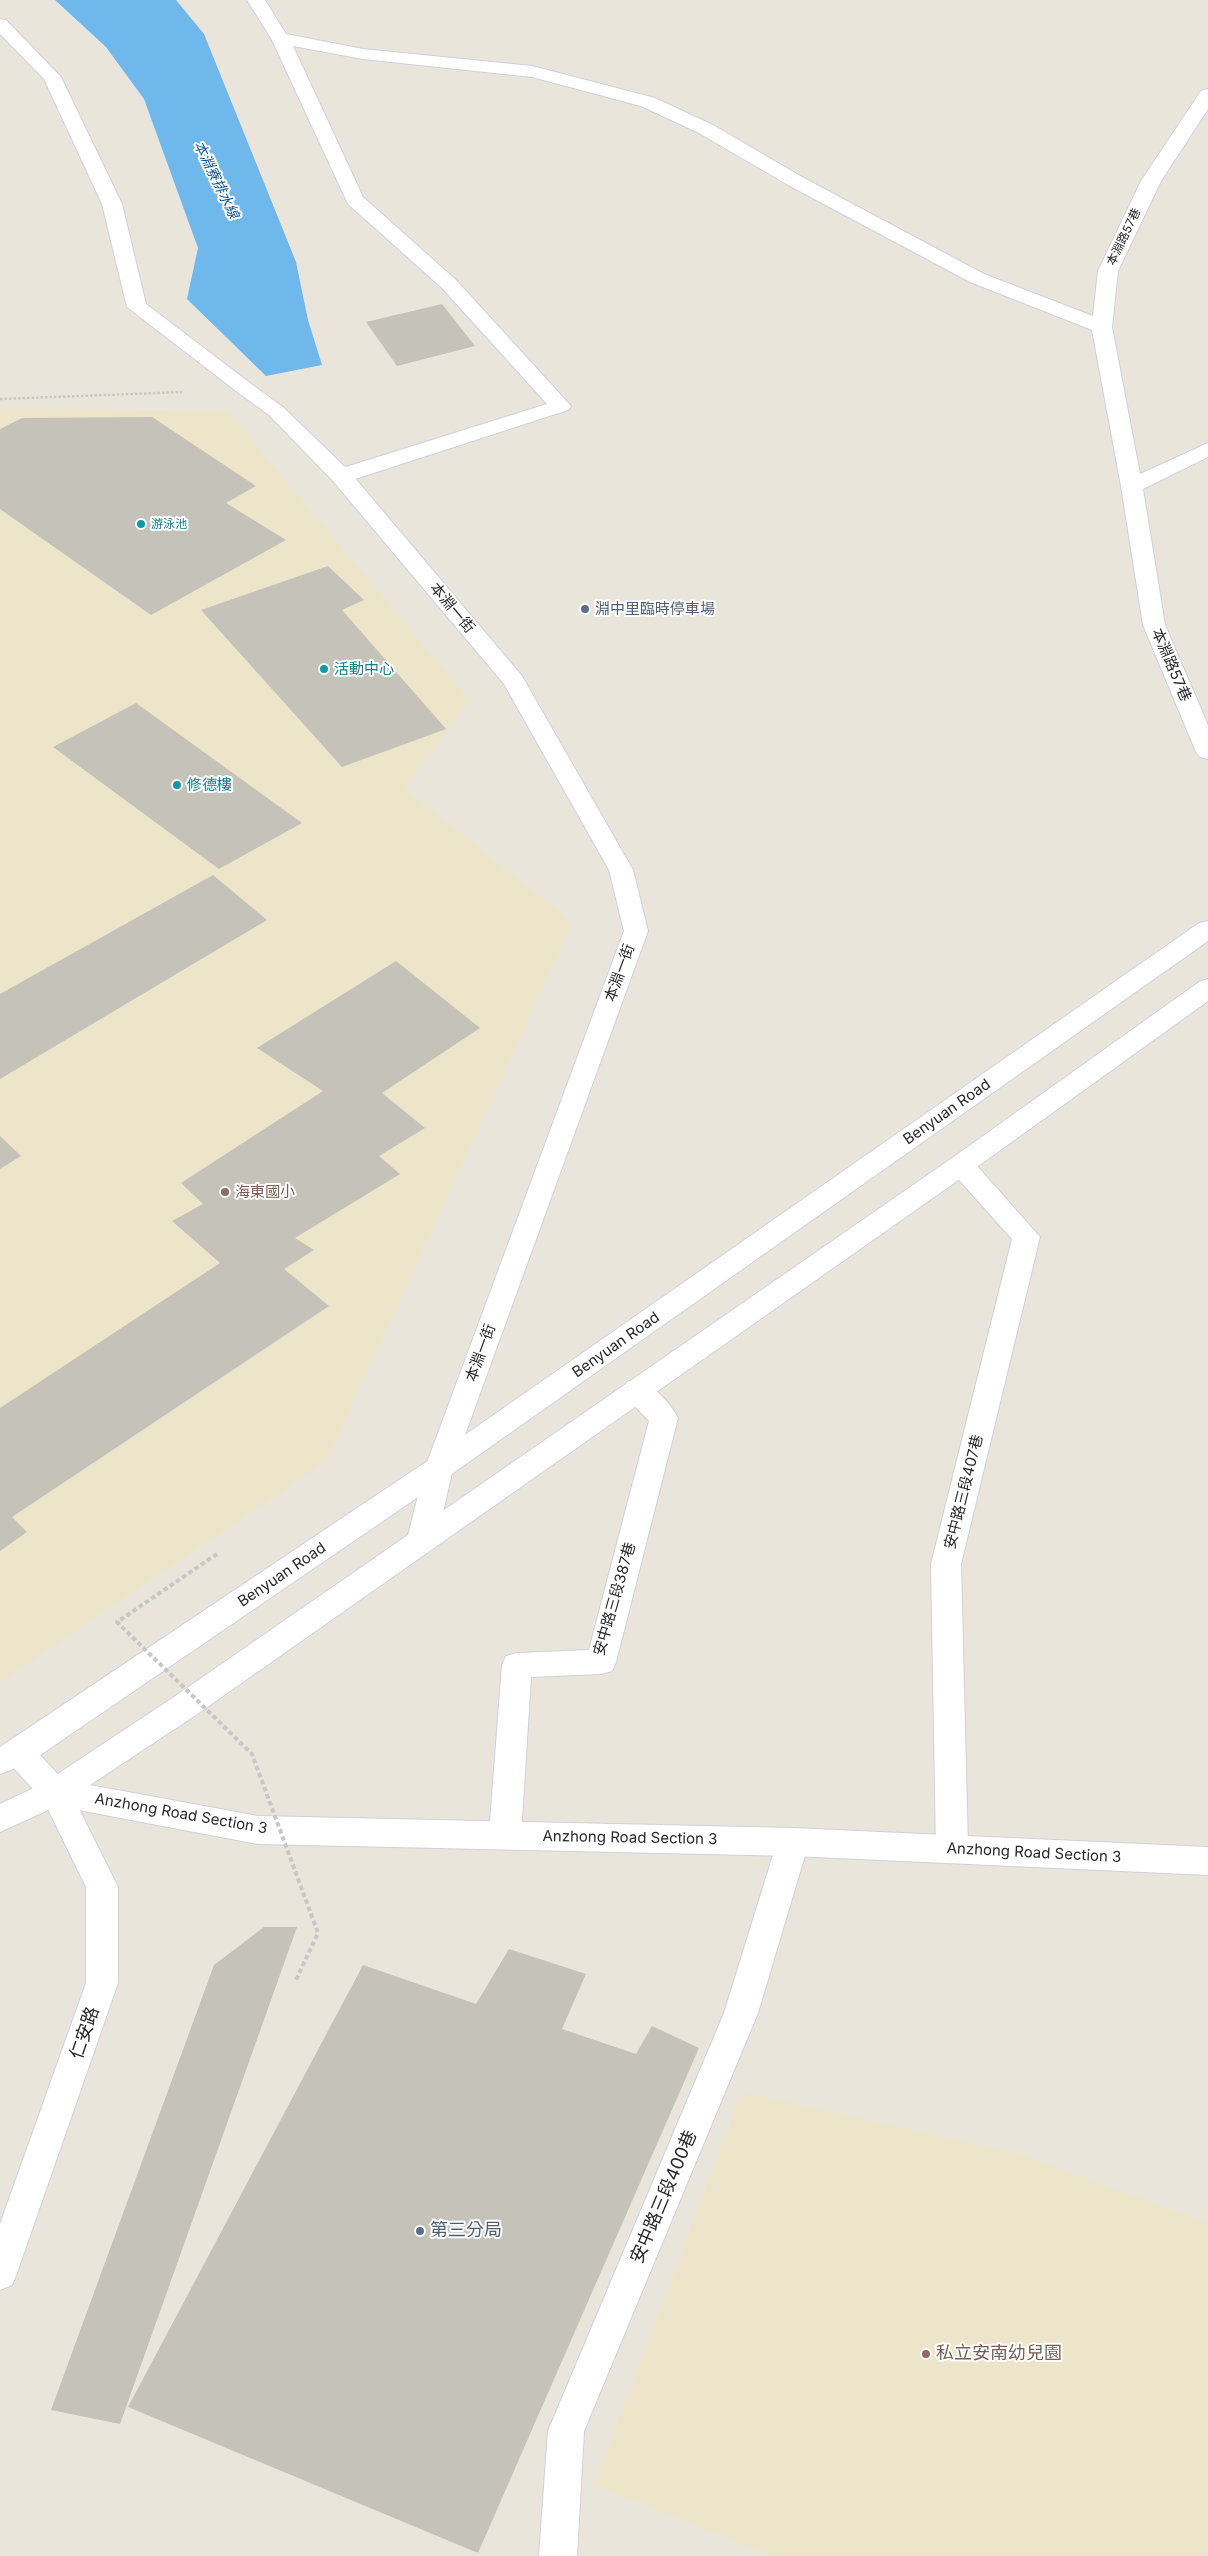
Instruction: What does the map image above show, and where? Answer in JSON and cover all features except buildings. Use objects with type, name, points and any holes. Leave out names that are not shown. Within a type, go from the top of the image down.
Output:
[{"type":"street","points":[[256,0],[280,38],[355,200],[450,284],[561,406],[341,476]]},
{"type":"street","name":"本淵一街","points":[[0,24],[52,77],[112,204],[137,307],[276,411],[341,476],[514,681],[622,870],[636,931],[439,1468],[422,1539]]},
{"type":"street","points":[[280,38],[363,54],[532,72],[648,102],[706,129],[795,181],[977,278],[1102,327]]},
{"type":"street","name":"本淵路57巷","points":[[1208,95],[1151,181],[1108,271],[1102,327],[1132,486],[1154,625],[1208,752]]},
{"type":"street","points":[[1132,486],[1208,449]]},
{"type":"street","name":"Benyuan Road","points":[[10,1757],[439,1468],[1208,929]]},
{"type":"street","points":[[0,1819],[55,1792],[185,1706],[961,1165],[1208,988]]},
{"type":"street","name":"安中路三段407巷","points":[[952,1849],[946,1564],[1026,1237],[961,1165]]},
{"type":"street","name":"安中路三段387巷","points":[[505,1835],[517,1665],[601,1662],[664,1418],[637,1390]]},
{"type":"street","points":[[10,1757],[55,1792]]},
{"type":"street","name":"Anzhong Road Section 3","points":[[55,1792],[258,1830],[792,1842],[1208,1861]]},
{"type":"street","name":"仁安路","points":[[0,2273],[102,1983],[102,1887],[55,1792]]},
{"type":"street","name":"安中路三段400巷","points":[[558,2556],[566,2431],[741,2013],[792,1842]]},
{"type":"path","points":[[0,399],[247,390]]},
{"type":"path","points":[[217,1554],[117,1622],[252,1754],[318,1932],[295,1982]]},
{"type":"shaded area","name":"海東國小","points":[[0,408],[228,411],[470,700],[405,789],[573,923],[327,1461],[0,1682]]},
{"type":"shaded area","name":"私立安南幼兒園","points":[[742,2092],[1023,2155],[1208,2223],[1208,2556],[772,2556],[594,2485]]},
{"type":"water","name":"本淵寮排水線","points":[[55,0],[176,0],[204,34],[296,262],[308,320],[322,365],[266,376],[187,299],[198,248],[144,99],[106,47]]},
{"type":"place","name":"游泳池","points":[[141,524]]},
{"type":"place","name":"淵中里臨時停車場","points":[[585,609]]},
{"type":"place","name":"活動中心","points":[[324,669]]},
{"type":"place","name":"修德樓","points":[[177,785]]},
{"type":"place","name":"海東國小","points":[[225,1192]]},
{"type":"place","name":"第三分局","points":[[420,2231]]},
{"type":"place","name":"私立安南幼兒園","points":[[926,2354]]}]
